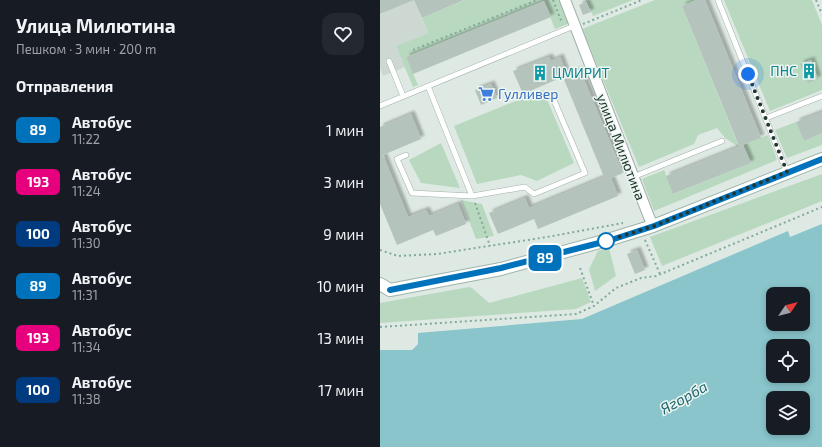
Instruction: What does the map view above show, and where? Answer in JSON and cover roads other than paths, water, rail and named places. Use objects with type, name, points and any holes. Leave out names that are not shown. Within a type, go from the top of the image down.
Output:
[{"type":"main road","points":[[383,288],[501,268],[559,254],[654,226],[822,159]]},
{"type":"street","name":"улица Милютина","points":[[565,0],[633,177],[654,226]]},
{"type":"lane","points":[[718,0],[787,172]]},
{"type":"lane","points":[[380,106],[574,26]]},
{"type":"lane","points":[[389,61],[403,96]]},
{"type":"lane","points":[[428,86],[472,196]]},
{"type":"lane","points":[[766,118],[822,96]]},
{"type":"lane","points":[[406,155],[398,159],[412,193],[472,196],[525,187],[534,194],[585,173],[553,98]]},
{"type":"lane","points":[[633,177],[722,141]]},
{"type":"water","name":"Ягорба","points":[[822,224],[822,447],[380,447],[380,350],[412,350],[418,344],[418,333],[582,319],[788,231],[790,237]]},
{"type":"place","name":"ПНС","points":[[809,71]]},
{"type":"place","name":"ЦМИРИТ","points":[[540,73]]},
{"type":"place","name":"Гулливер","points":[[486,94]]}]
